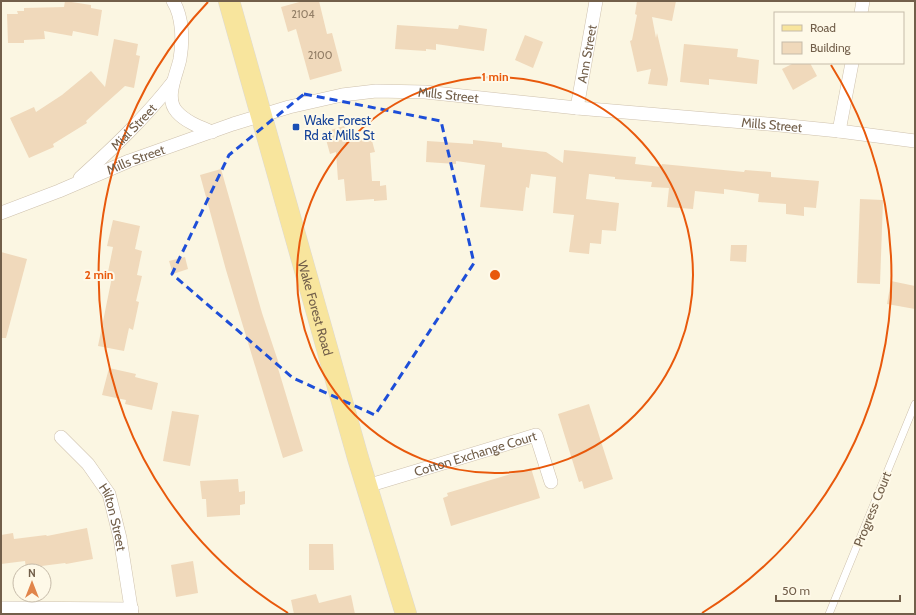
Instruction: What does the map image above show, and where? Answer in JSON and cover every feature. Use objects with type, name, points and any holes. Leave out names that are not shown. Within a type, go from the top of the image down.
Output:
[{"type":"main road","name":"Wake Forest Road","points":[[229,1],[367,486],[406,614]]},
{"type":"street","name":"Mial Street","points":[[173,1],[180,21],[182,36],[180,57],[171,96],[175,111],[189,121],[212,132]]},
{"type":"street","name":"Ann Street","points":[[577,108],[596,1]]},
{"type":"street","points":[[861,12],[863,1]]},
{"type":"street","points":[[839,131],[852,64]]},
{"type":"street","name":"Mial Street","points":[[71,186],[130,132],[174,80]]},
{"type":"street","name":"Mills Street","points":[[1,214],[129,161],[261,116],[289,107],[342,95],[381,91],[425,92],[577,108],[839,131],[915,142]]},
{"type":"street","name":"Cotton Exchange Court","points":[[367,486],[536,435],[551,482]]},
{"type":"street","name":"Hilton Street","points":[[61,437],[88,464],[109,494],[120,538],[132,611]]},
{"type":"street","points":[[1,608],[132,611]]},
{"type":"lane","name":"Progress Court","points":[[829,614],[915,404]]},
{"type":"highlighted area","points":[[304,94],[441,121],[474,263],[375,415],[293,378],[172,274],[229,155]]},
{"type":"building","points":[[65,1],[91,5],[91,8],[102,10],[98,36],[73,31],[72,36],[44,31],[45,39],[24,40],[24,43],[8,43],[7,14],[18,14],[17,11],[24,11],[24,8],[64,7]]},
{"type":"building","points":[[303,1],[319,1],[327,34],[332,33],[342,71],[310,80],[296,29],[288,32],[281,7]]},
{"type":"building","points":[[637,1],[676,1],[672,21],[652,17],[656,38],[657,33],[668,79],[667,86],[648,84],[651,69],[637,72],[630,41],[632,40],[637,15],[635,14]]},
{"type":"building","points":[[397,25],[458,29],[459,25],[487,29],[484,51],[436,44],[436,50],[426,49],[426,51],[395,49]]},
{"type":"building","points":[[525,35],[543,42],[533,68],[515,60]]},
{"type":"building","points":[[114,39],[138,44],[136,55],[140,56],[134,88],[125,86],[86,121],[87,123],[53,144],[54,147],[29,158],[10,118],[34,107],[36,112],[62,95],[91,71],[105,87]]},
{"type":"building","points":[[684,44],[738,49],[737,57],[759,60],[757,84],[709,79],[709,85],[680,82]]},
{"type":"building","points":[[792,64],[811,64],[817,76],[793,90],[782,69]]},
{"type":"building","points":[[344,126],[349,139],[353,138],[354,141],[371,137],[375,152],[370,153],[372,181],[380,181],[380,186],[386,185],[387,200],[374,201],[374,199],[346,201],[344,179],[338,180],[336,152],[330,154],[324,132]]},
{"type":"building","points":[[473,140],[502,143],[502,147],[546,152],[563,163],[564,150],[636,157],[635,164],[661,167],[662,164],[744,172],[745,170],[771,172],[771,177],[819,181],[816,208],[804,207],[804,216],[786,214],[786,204],[758,202],[759,194],[724,189],[724,194],[695,191],[693,209],[667,207],[669,188],[651,187],[652,182],[615,179],[615,177],[589,174],[586,199],[619,203],[616,231],[602,230],[601,244],[590,243],[589,254],[569,252],[574,215],[553,213],[556,177],[531,174],[529,188],[526,187],[523,211],[480,207],[485,165],[456,161],[456,164],[426,162],[427,141],[473,144]]},
{"type":"building","points":[[221,169],[262,313],[279,364],[277,365],[303,451],[283,458],[226,270],[200,175]]},
{"type":"building","points":[[860,199],[883,200],[880,284],[857,283]]},
{"type":"building","points":[[113,220],[140,226],[135,249],[142,251],[137,275],[142,276],[136,301],[139,302],[133,330],[129,328],[124,351],[98,346],[113,272],[108,272],[113,247],[107,246]]},
{"type":"building","points":[[731,245],[747,245],[746,262],[730,261]]},
{"type":"building","points":[[1,252],[27,259],[6,338],[1,338]]},
{"type":"building","points":[[185,257],[188,269],[173,274],[169,261]]},
{"type":"building","points":[[891,281],[915,286],[915,309],[887,304]]},
{"type":"building","points":[[109,368],[136,374],[135,377],[158,383],[152,410],[125,404],[126,400],[102,395]]},
{"type":"building","points":[[589,404],[613,479],[584,489],[582,481],[579,482],[558,414]]},
{"type":"building","points":[[172,411],[199,415],[190,466],[163,461]]},
{"type":"building","points":[[531,468],[540,498],[451,526],[443,498],[448,496],[447,493]]},
{"type":"building","points":[[238,479],[239,492],[245,491],[245,504],[240,505],[240,515],[207,517],[206,499],[202,499],[200,481]]},
{"type":"building","points":[[87,528],[93,559],[66,564],[25,563],[25,561],[1,564],[1,535],[13,533],[14,539],[47,536]]},
{"type":"building","points":[[309,544],[333,544],[334,570],[309,570]]},
{"type":"building","points":[[193,561],[198,593],[176,597],[171,565]]},
{"type":"building","points":[[316,594],[319,603],[351,595],[355,614],[294,614],[291,600]]},
{"type":"place","name":"Wake Forest Rd at Mills St","points":[[296,127]]}]
